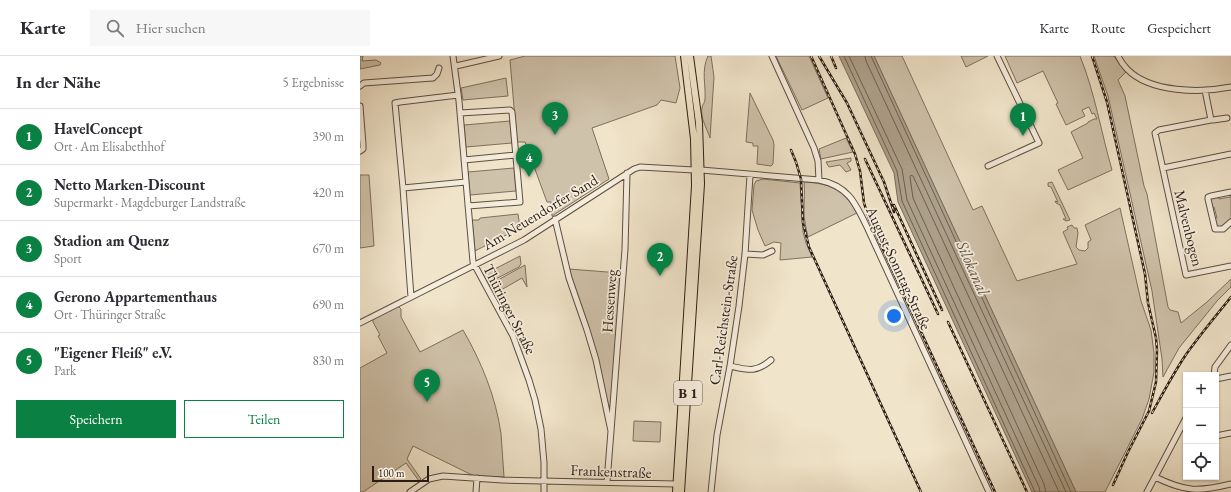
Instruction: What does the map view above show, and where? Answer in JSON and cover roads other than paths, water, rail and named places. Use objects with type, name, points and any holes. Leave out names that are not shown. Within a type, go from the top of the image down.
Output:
[{"type":"main road","name":"B 1","points":[[676,492],[694,201],[698,170],[684,56]]},
{"type":"main road","name":"B 1","points":[[682,492],[700,217],[698,170],[699,123],[690,56]]},
{"type":"street","name":"Thüringer Straße","points":[[453,56],[456,66],[474,265],[504,318],[525,366],[538,412],[543,449],[545,481],[544,492]]},
{"type":"street","points":[[456,66],[499,56]]},
{"type":"street","points":[[772,56],[814,148],[818,161],[819,180]]},
{"type":"street","points":[[988,166],[1039,143],[997,56]]},
{"type":"street","points":[[1118,56],[1127,69],[1146,82],[1166,87],[1190,90],[1231,87]]},
{"type":"street","points":[[360,86],[364,83],[433,78],[437,74],[439,68]]},
{"type":"street","points":[[1205,90],[1211,120]]},
{"type":"street","points":[[411,297],[395,103],[458,95]]},
{"type":"street","points":[[360,106],[363,145],[360,151]]},
{"type":"street","points":[[460,113],[510,110],[512,112],[520,202],[468,206]]},
{"type":"street","points":[[1227,118],[1159,130],[1155,133],[1162,168],[1231,154]]},
{"type":"street","points":[[464,160],[516,156]]},
{"type":"street","name":"Am Neuendorfer Sand","points":[[360,323],[524,240],[634,169],[640,167],[698,170]]},
{"type":"street","name":"Malvenbogen","points":[[1162,168],[1186,275],[1231,266]]},
{"type":"street","name":"August-Sonntag-Straße","points":[[698,170],[819,180],[833,184],[852,198],[858,208],[989,492]]},
{"type":"street","name":"Hessenweg","points":[[607,482],[625,249],[627,173]]},
{"type":"street","name":"Carl-Reichstein-Straße","points":[[711,492],[716,435],[730,366],[739,306],[745,254],[750,175]]},
{"type":"street","points":[[403,188],[466,182]]},
{"type":"street","points":[[1231,192],[1208,197],[1215,228],[1217,230],[1222,229],[1231,222]]},
{"type":"street","name":"Hessenweg","points":[[555,219],[569,278],[596,360],[611,431]]},
{"type":"street","points":[[745,254],[763,255],[772,251]]},
{"type":"street","points":[[1214,372],[1215,367],[1231,345]]},
{"type":"street","points":[[730,366],[745,370],[755,369],[763,367],[771,360]]},
{"type":"street","points":[[1219,378],[1231,376]]},
{"type":"street","points":[[1148,492],[1155,477],[1183,431]]},
{"type":"street","points":[[1219,435],[1231,433]]},
{"type":"street","name":"Frankenstraße","points":[[410,492],[429,479],[439,477],[676,484]]},
{"type":"street","points":[[1155,477],[1174,486],[1191,490],[1211,489],[1231,484]]},
{"type":"street","points":[[476,492],[477,478]]},
{"type":"water","points":[[839,56],[874,56],[1076,492],[1032,492],[898,202],[894,173]]},
{"type":"railway","points":[[811,56],[855,154],[860,171],[864,203],[869,219],[995,492]]},
{"type":"railway","points":[[819,56],[847,103],[884,182],[894,212]]},
{"type":"railway","points":[[831,56],[836,68]]},
{"type":"railway","points":[[1092,56],[1107,102],[1145,274],[1148,303],[1156,338],[1157,350],[1156,382],[1149,411],[1113,485]]},
{"type":"railway","points":[[791,150],[801,179],[803,223],[809,247],[921,492]]},
{"type":"railway","points":[[865,159],[938,314]]},
{"type":"railway","points":[[894,205],[942,310]]},
{"type":"railway","points":[[1152,413],[1185,356],[1231,297]]},
{"type":"railway","points":[[948,322],[1027,492]]},
{"type":"place","name":"Stadion am Quenz","points":[[555,135]]},
{"type":"place","name":"HavelConcept","points":[[1023,136]]},
{"type":"place","name":"Gerono Appartementhaus","points":[[529,177]]},
{"type":"place","name":"Netto Marken-Discount","points":[[660,276]]},
{"type":"place","name":"\"Eigener Fleiß\" e.V.","points":[[427,402]]},
{"type":"water label","name":"Silokanal","points":[[973,268]]}]
